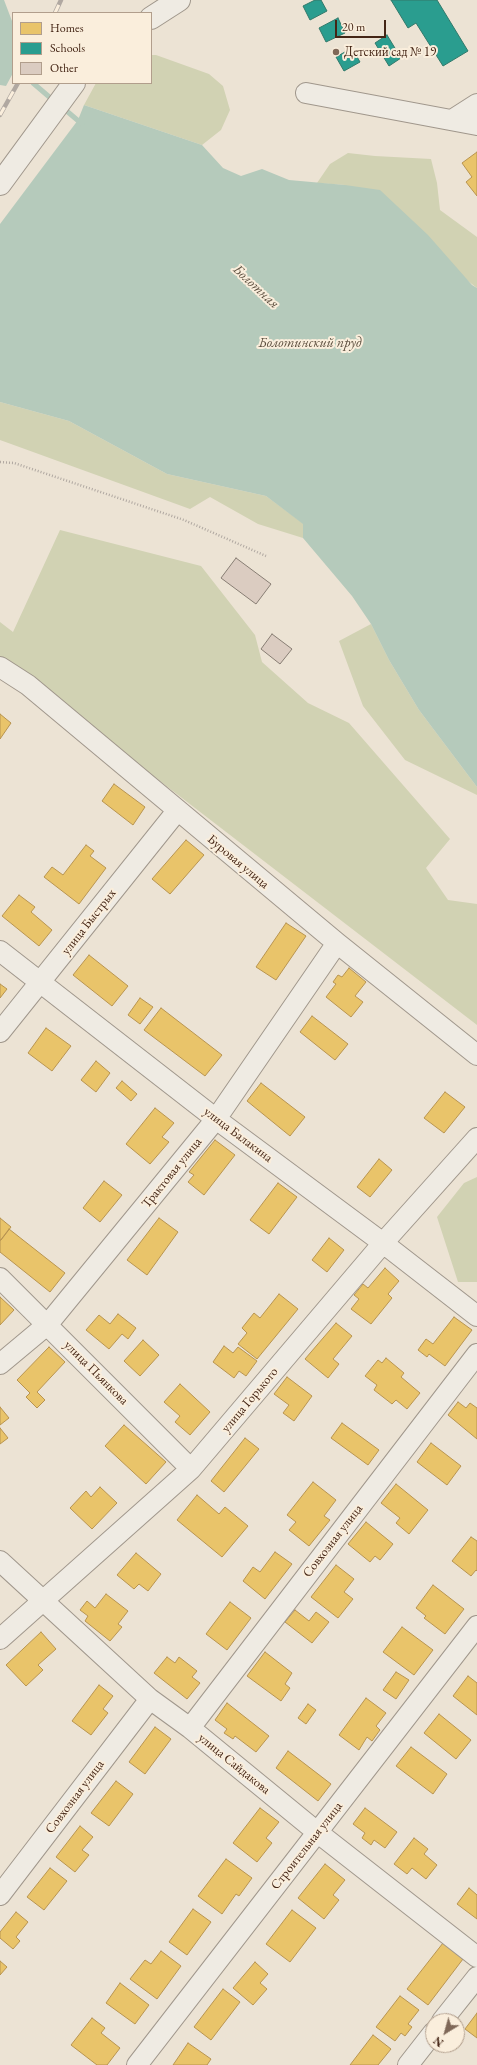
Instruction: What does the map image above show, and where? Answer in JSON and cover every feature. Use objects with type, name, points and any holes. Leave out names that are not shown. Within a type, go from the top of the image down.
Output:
[{"type":"street","points":[[152,17],[179,0]]},
{"type":"street","points":[[0,184],[73,84]]},
{"type":"street","points":[[306,93],[477,125]]},
{"type":"street","points":[[452,120],[477,104]]},
{"type":"street","name":"Буровая улица","points":[[0,667],[28,685],[177,811],[337,943],[477,1055]]},
{"type":"street","name":"улица Быстрых","points":[[0,1032],[41,983],[177,811]]},
{"type":"street","name":"Трактовая улица","points":[[0,1364],[48,1324],[216,1119],[337,943]]},
{"type":"street","name":"улица Балакина","points":[[0,951],[216,1119],[383,1243],[477,1316]]},
{"type":"street","name":"улица Горького","points":[[0,1639],[191,1469],[383,1243],[477,1138]]},
{"type":"street","name":"улица Пьянкова","points":[[0,1278],[48,1324],[191,1469]]},
{"type":"street","name":"Совхозная улица","points":[[190,1728],[477,1354]]},
{"type":"street","name":"улица Сайдакова","points":[[0,1561],[150,1699],[190,1728],[317,1832],[477,1957]]},
{"type":"street","name":"Строительная улица","points":[[137,2065],[477,1626]]},
{"type":"street","name":"Совхозная улица","points":[[0,1895],[150,1699]]},
{"type":"street","points":[[448,2013],[477,1977]]},
{"type":"street","points":[[408,2065],[425,2043]]},
{"type":"path","points":[[0,462],[14,463],[184,520],[266,556]]},
{"type":"shaded area","points":[[152,55],[156,55],[209,74],[223,86],[230,110],[221,130],[202,145],[84,105],[95,84],[152,84]]},
{"type":"shaded area","points":[[348,153],[431,159],[437,183],[440,210],[477,237],[477,288],[345,185],[317,183],[330,164]]},
{"type":"shaded area","points":[[0,402],[69,421],[167,474],[266,496],[304,524],[303,538],[258,524],[210,497],[190,509],[0,440]]},
{"type":"shaded area","points":[[60,530],[201,566],[255,635],[262,662],[308,703],[349,723],[450,839],[426,868],[448,900],[477,904],[477,1025],[0,658],[0,622],[13,632]]},
{"type":"shaded area","points":[[371,624],[389,660],[419,710],[477,787],[477,795],[405,760],[363,706],[339,641]]},
{"type":"shaded area","points":[[477,1177],[477,1282],[458,1282],[437,1217],[464,1183]]},
{"type":"water","points":[[0,0],[4,0],[12,21],[12,75],[6,86],[0,85]]},
{"type":"water","name":"Болотинский пруд","points":[[84,105],[202,145],[223,168],[241,176],[262,169],[289,180],[380,190],[428,235],[472,285],[477,288],[477,787],[419,710],[389,660],[371,624],[352,596],[303,538],[303,524],[266,496],[167,474],[69,421],[0,402],[0,224],[78,120]]},
{"type":"building: Homes","points":[[477,152],[477,196],[466,182],[472,177],[462,163]]},
{"type":"building: Homes","points":[[0,714],[11,723],[0,739]]},
{"type":"building: Homes","points":[[114,784],[145,807],[133,825],[102,801]]},
{"type":"building: Homes","points":[[186,840],[204,855],[170,894],[152,879]]},
{"type":"building: Homes","points":[[86,845],[94,851],[90,856],[106,868],[79,904],[44,877],[52,867],[63,875]]},
{"type":"building: Homes","points":[[19,895],[35,907],[31,912],[52,930],[39,946],[2,916]]},
{"type":"building: Homes","points":[[286,923],[306,936],[276,980],[256,967]]},
{"type":"building: Homes","points":[[89,955],[128,986],[112,1006],[73,975]]},
{"type":"building: Homes","points":[[349,968],[366,982],[355,996],[363,1002],[351,1017],[326,997],[336,984],[333,982],[338,975],[342,977]]},
{"type":"building: Homes","points":[[0,984],[7,989],[0,998]]},
{"type":"building: Homes","points":[[140,998],[153,1007],[140,1024],[128,1015]]},
{"type":"building: Homes","points":[[161,1008],[222,1055],[205,1076],[144,1030]]},
{"type":"building: Homes","points":[[312,1016],[348,1044],[335,1060],[300,1032]]},
{"type":"building: Homes","points":[[46,1028],[71,1046],[52,1071],[28,1053]]},
{"type":"building: Homes","points":[[96,1061],[110,1073],[96,1092],[81,1080]]},
{"type":"building: Homes","points":[[122,1081],[137,1094],[131,1101],[116,1088]]},
{"type":"building: Homes","points":[[261,1083],[305,1117],[290,1136],[247,1101]]},
{"type":"building: Homes","points":[[445,1092],[465,1107],[444,1133],[424,1118]]},
{"type":"building: Homes","points":[[155,1108],[174,1123],[162,1137],[169,1142],[150,1164],[126,1144]]},
{"type":"building: Homes","points":[[215,1140],[235,1155],[204,1195],[188,1182],[194,1175],[189,1172]]},
{"type":"building: Homes","points":[[379,1159],[392,1170],[370,1197],[357,1187]]},
{"type":"building: Homes","points":[[104,1181],[122,1195],[100,1222],[83,1208]]},
{"type":"building: Homes","points":[[278,1183],[297,1197],[269,1234],[250,1220]]},
{"type":"building: Homes","points":[[0,1218],[11,1227],[1,1240],[0,1240]]},
{"type":"building: Homes","points":[[159,1218],[178,1232],[147,1275],[127,1260]]},
{"type":"building: Homes","points":[[9,1229],[65,1273],[50,1292],[0,1252],[0,1241]]},
{"type":"building: Homes","points":[[329,1238],[344,1250],[327,1272],[312,1260]]},
{"type":"building: Homes","points":[[385,1268],[399,1281],[388,1294],[392,1298],[371,1324],[351,1309],[359,1299],[354,1295],[363,1284],[368,1288]]},
{"type":"building: Homes","points":[[279,1294],[298,1309],[257,1359],[238,1344],[247,1333],[242,1328],[254,1313],[260,1318]]},
{"type":"building: Homes","points":[[0,1297],[14,1310],[0,1325]]},
{"type":"building: Homes","points":[[118,1314],[136,1328],[128,1339],[122,1334],[109,1349],[86,1330],[99,1315],[110,1324]]},
{"type":"building: Homes","points":[[454,1317],[472,1330],[445,1366],[429,1354],[427,1357],[418,1350],[426,1339],[433,1344]]},
{"type":"building: Homes","points":[[336,1323],[352,1336],[333,1359],[339,1364],[328,1378],[305,1359]]},
{"type":"building: Homes","points":[[143,1340],[159,1355],[140,1376],[124,1361]]},
{"type":"building: Homes","points":[[224,1346],[233,1353],[238,1347],[257,1361],[246,1376],[239,1371],[234,1378],[213,1362]]},
{"type":"building: Homes","points":[[49,1347],[65,1362],[37,1392],[45,1400],[37,1408],[26,1397],[30,1393],[17,1380]]},
{"type":"building: Homes","points":[[386,1358],[404,1373],[401,1377],[420,1393],[407,1409],[396,1400],[392,1404],[374,1390],[377,1385],[365,1376],[378,1360],[382,1363]]},
{"type":"building: Homes","points":[[287,1377],[312,1396],[294,1421],[283,1413],[289,1405],[274,1394]]},
{"type":"building: Homes","points":[[180,1384],[210,1412],[190,1435],[175,1422],[180,1416],[164,1402]]},
{"type":"building: Homes","points":[[458,1402],[466,1408],[470,1403],[477,1408],[477,1439],[448,1415]]},
{"type":"building: Homes","points":[[0,1407],[9,1418],[0,1425]]},
{"type":"building: Homes","points":[[342,1423],[379,1450],[368,1465],[331,1438]]},
{"type":"building: Homes","points":[[124,1425],[166,1462],[146,1484],[105,1446]]},
{"type":"building: Homes","points":[[0,1428],[8,1438],[0,1444]]},
{"type":"building: Homes","points":[[245,1438],[259,1449],[224,1492],[211,1481]]},
{"type":"building: Homes","points":[[431,1443],[461,1466],[447,1485],[417,1462]]},
{"type":"building: Homes","points":[[313,1482],[336,1500],[324,1516],[330,1520],[309,1546],[289,1530],[296,1522],[287,1515]]},
{"type":"building: Homes","points":[[396,1484],[428,1510],[409,1534],[396,1523],[400,1518],[381,1503]]},
{"type":"building: Homes","points":[[100,1487],[117,1503],[92,1529],[70,1508],[86,1491],[91,1497]]},
{"type":"building: Homes","points":[[197,1495],[219,1514],[225,1507],[248,1526],[222,1557],[177,1520]]},
{"type":"building: Homes","points":[[366,1522],[393,1544],[380,1560],[375,1556],[370,1562],[348,1544]]},
{"type":"building: Homes","points":[[471,1537],[477,1541],[477,1571],[476,1570],[471,1576],[452,1561]]},
{"type":"building: Homes","points":[[275,1552],[292,1564],[265,1599],[243,1581],[253,1567],[260,1572]]},
{"type":"building: Homes","points":[[136,1553],[161,1574],[148,1591],[139,1584],[134,1589],[117,1575]]},
{"type":"building: Homes","points":[[336,1565],[354,1579],[344,1592],[353,1599],[338,1618],[311,1597]]},
{"type":"building: Homes","points":[[433,1585],[464,1609],[445,1634],[424,1618],[426,1616],[416,1608]]},
{"type":"building: Homes","points":[[106,1594],[128,1611],[118,1624],[122,1627],[110,1641],[85,1621],[88,1616],[80,1610],[87,1601],[95,1608]]},
{"type":"building: Homes","points":[[230,1602],[251,1618],[227,1650],[206,1634]]},
{"type":"building: Homes","points":[[295,1610],[309,1621],[316,1612],[329,1622],[312,1643],[285,1622]]},
{"type":"building: Homes","points":[[402,1627],[433,1650],[414,1675],[383,1652]]},
{"type":"building: Homes","points":[[41,1632],[56,1649],[38,1665],[43,1670],[26,1686],[6,1665]]},
{"type":"building: Homes","points":[[265,1652],[292,1673],[285,1684],[290,1688],[281,1701],[247,1676]]},
{"type":"building: Homes","points":[[167,1657],[175,1663],[179,1657],[197,1671],[192,1677],[200,1683],[187,1699],[154,1673]]},
{"type":"building: Homes","points":[[396,1672],[409,1680],[396,1699],[383,1690]]},
{"type":"building: Homes","points":[[468,1676],[477,1683],[477,1715],[453,1696]]},
{"type":"building: Homes","points":[[99,1685],[113,1696],[103,1709],[108,1713],[91,1735],[72,1721]]},
{"type":"building: Homes","points":[[366,1698],[386,1713],[376,1726],[380,1730],[372,1741],[367,1737],[359,1750],[339,1735]]},
{"type":"building: Homes","points":[[227,1703],[269,1736],[256,1752],[235,1736],[233,1739],[224,1733],[227,1729],[215,1720]]},
{"type":"building: Homes","points":[[308,1704],[316,1710],[306,1724],[298,1718]]},
{"type":"building: Homes","points":[[439,1714],[471,1740],[456,1759],[424,1733]]},
{"type":"building: Homes","points":[[155,1727],[171,1739],[145,1774],[129,1762]]},
{"type":"building: Homes","points":[[411,1747],[447,1774],[433,1794],[396,1766]]},
{"type":"building: Homes","points":[[288,1751],[331,1784],[318,1801],[276,1768]]},
{"type":"building: Homes","points":[[116,1781],[133,1794],[109,1826],[91,1813]]},
{"type":"building: Homes","points":[[260,1808],[279,1822],[266,1838],[272,1843],[257,1862],[233,1843]]},
{"type":"building: Homes","points":[[365,1808],[397,1832],[385,1848],[374,1840],[371,1845],[362,1838],[365,1833],[353,1824]]},
{"type":"building: Homes","points":[[80,1826],[93,1837],[82,1850],[89,1855],[75,1872],[56,1857]]},
{"type":"building: Homes","points":[[414,1838],[428,1849],[424,1854],[437,1865],[426,1879],[412,1868],[407,1874],[394,1864]]},
{"type":"building: Homes","points":[[226,1859],[252,1878],[239,1896],[236,1894],[222,1914],[198,1896]]},
{"type":"building: Homes","points":[[325,1864],[345,1880],[333,1895],[339,1900],[324,1919],[298,1898]]},
{"type":"building: Homes","points":[[50,1868],[67,1881],[44,1910],[27,1897]]},
{"type":"building: Homes","points":[[469,1888],[477,1895],[477,1919],[457,1904]]},
{"type":"building: Homes","points":[[193,1909],[211,1922],[187,1955],[169,1942]]},
{"type":"building: Homes","points":[[292,1910],[316,1928],[290,1962],[266,1944]]},
{"type":"building: Homes","points":[[16,1912],[28,1922],[16,1937],[20,1941],[13,1949],[0,1938],[0,1932]]},
{"type":"building: Homes","points":[[443,1943],[463,1959],[428,2005],[407,1989]]},
{"type":"building: Homes","points":[[161,1951],[181,1966],[157,1999],[130,1979],[145,1960],[151,1964]]},
{"type":"building: Homes","points":[[0,1961],[7,1967],[0,1975]]},
{"type":"building: Homes","points":[[255,1962],[268,1974],[260,1983],[267,1989],[253,2005],[233,1988]]},
{"type":"building: Homes","points":[[120,1983],[149,2005],[135,2024],[106,2003]]},
{"type":"building: Homes","points":[[223,1989],[240,2002],[211,2040],[194,2027]]},
{"type":"building: Homes","points":[[400,1996],[419,2010],[408,2024],[412,2027],[405,2036],[401,2033],[395,2041],[376,2027]]},
{"type":"building: Homes","points":[[477,2013],[477,2038],[465,2029]]},
{"type":"building: Homes","points":[[92,2018],[105,2028],[101,2033],[120,2048],[107,2065],[97,2065],[71,2045]]},
{"type":"building: Homes","points":[[373,2035],[391,2049],[378,2065],[350,2065]]},
{"type":"building: Homes","points":[[188,2043],[211,2059],[207,2065],[173,2065]]},
{"type":"building: Schools","points":[[315,0],[321,0],[327,11],[310,20],[303,6]]},
{"type":"building: Schools","points":[[391,0],[437,0],[468,51],[443,66],[416,23],[408,28]]},
{"type":"building: Schools","points":[[338,18],[345,33],[326,42],[319,28]]},
{"type":"building: Schools","points":[[387,35],[401,58],[389,66],[375,43]]},
{"type":"building: Schools","points":[[352,48],[360,62],[344,71],[336,57]]},
{"type":"building: Other","points":[[236,558],[271,584],[256,604],[221,578]]},
{"type":"building: Other","points":[[272,634],[292,649],[280,664],[261,649]]},
{"type":"waterway","name":"Болотная","points":[[34,84],[54,101]]},
{"type":"waterway","name":"Болотная","points":[[62,107],[82,124]]},
{"type":"railway","points":[[55,12],[61,0]]},
{"type":"railway","points":[[0,115],[17,84]]},
{"type":"place","name":"Детский сад № 19","points":[[336,52]]}]
